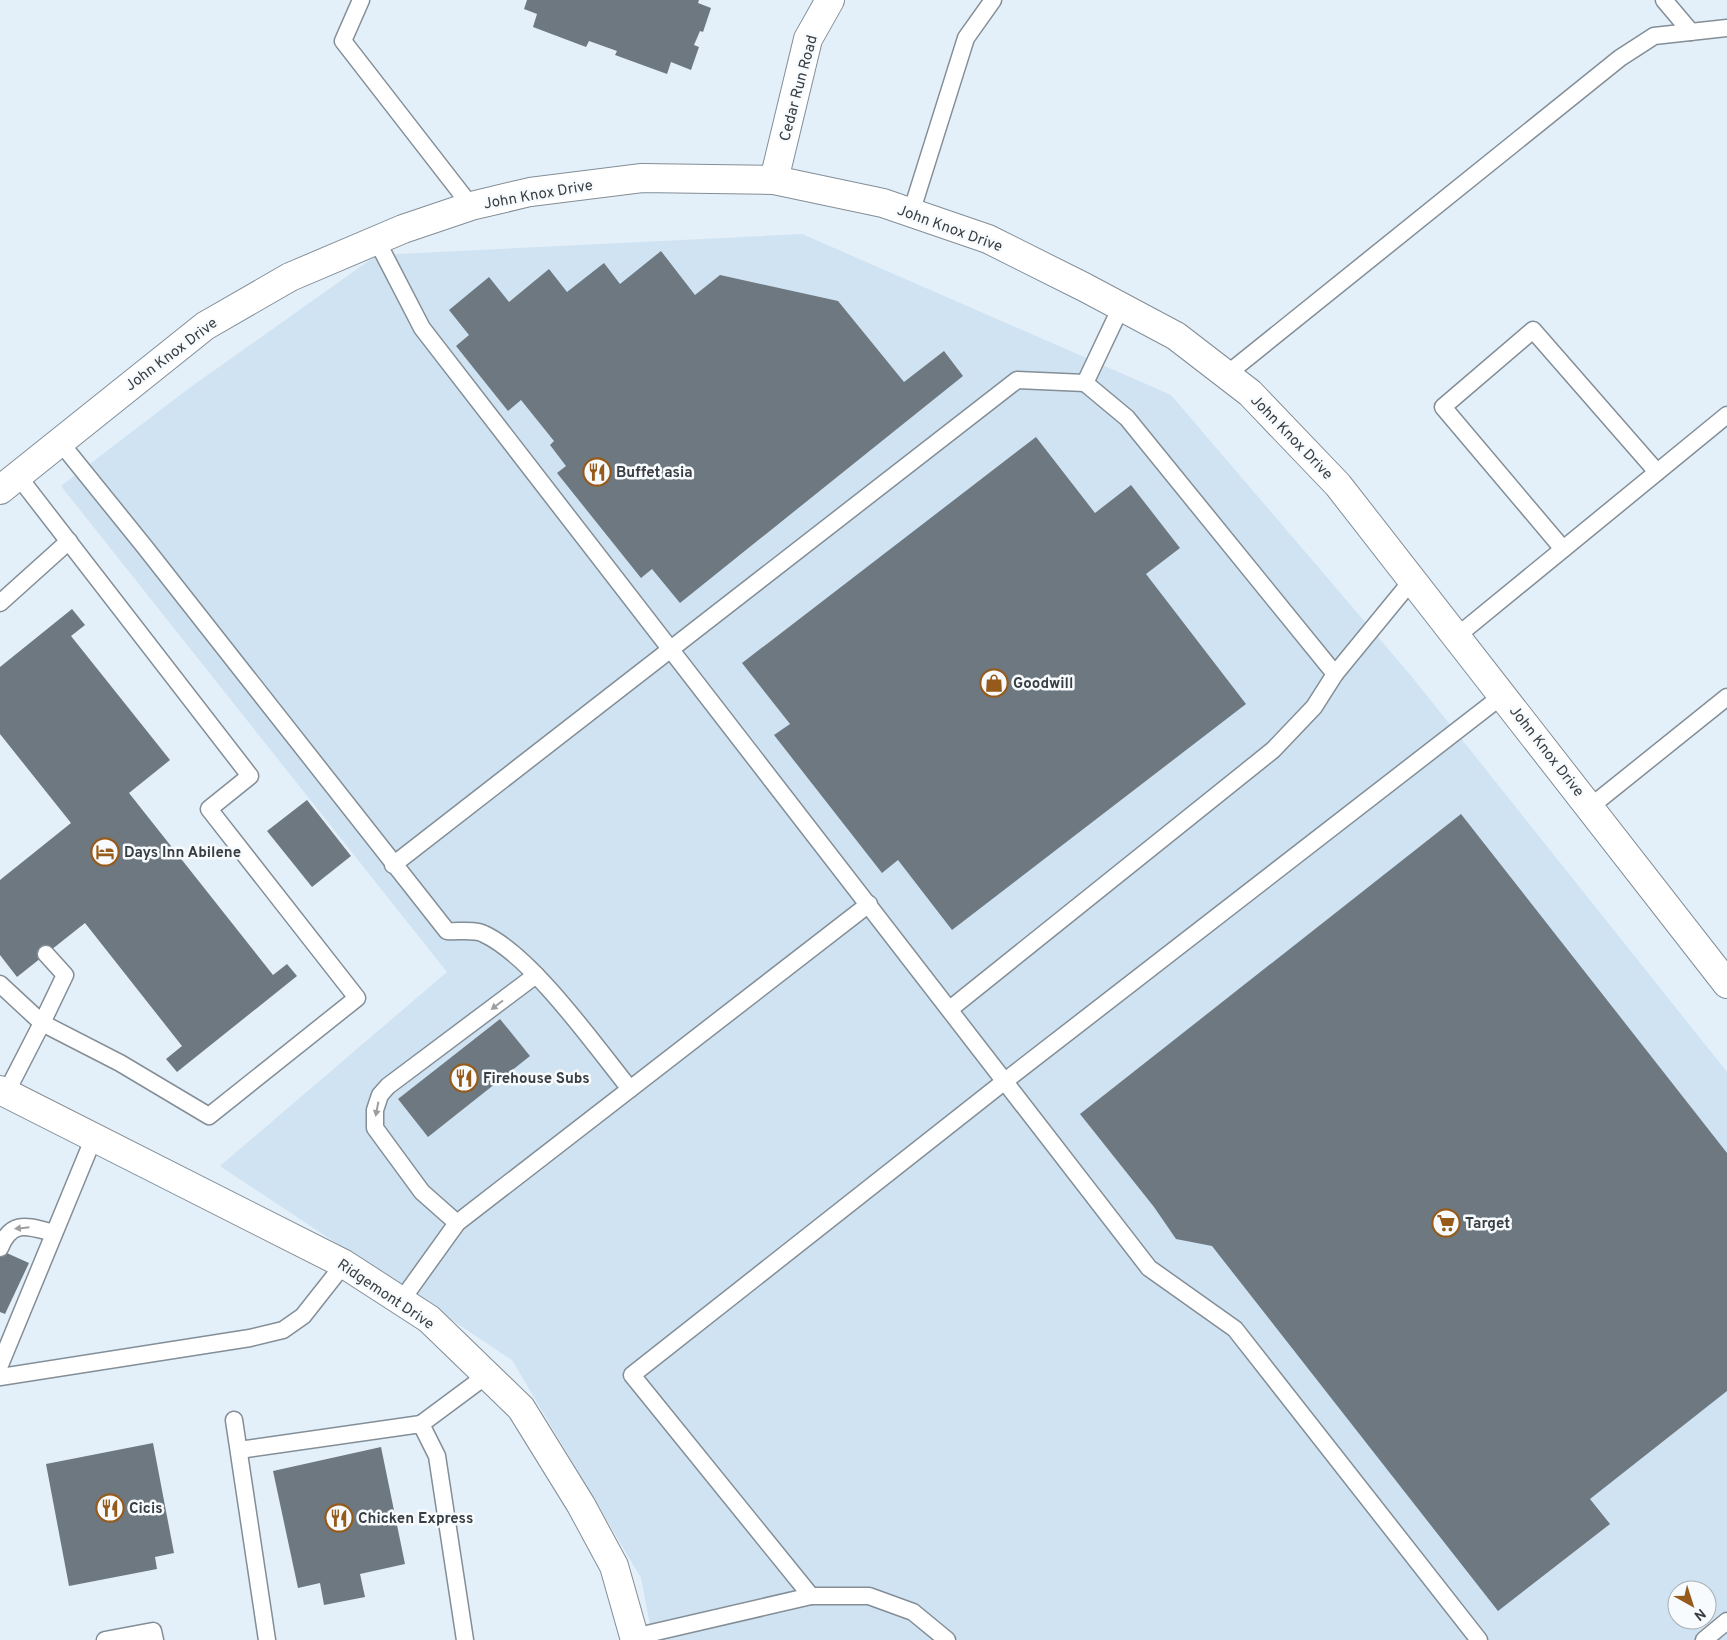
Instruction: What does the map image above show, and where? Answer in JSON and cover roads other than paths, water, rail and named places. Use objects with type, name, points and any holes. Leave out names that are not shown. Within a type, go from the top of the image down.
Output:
[{"type":"street","name":"Cedar Run Road","points":[[774,180],[808,39],[830,0]]},
{"type":"street","name":"John Knox Drive","points":[[9,483],[205,326],[290,276],[403,229],[471,206],[530,192],[642,178],[774,180],[883,203],[988,239],[1121,307],[1176,336],[1250,394],[1338,484],[1727,984]]},
{"type":"street","name":"Ridgemont Drive","points":[[3,1092],[344,1264],[429,1319],[521,1408],[581,1506],[614,1566],[628,1639]]},
{"type":"lane","points":[[361,0],[343,41],[471,206]]},
{"type":"lane","points":[[911,213],[966,38],[993,0]]},
{"type":"lane","points":[[1664,0],[1690,32]]},
{"type":"lane","points":[[1226,375],[1620,58],[1654,36],[1727,28]]},
{"type":"lane","points":[[377,240],[422,328],[672,648],[1149,1268],[1235,1329],[1479,1640]]},
{"type":"lane","points":[[1085,383],[1121,307]]},
{"type":"lane","points":[[1563,549],[1443,407],[1533,330],[1658,472]]},
{"type":"lane","points":[[393,865],[1017,380],[1085,383],[1127,418],[1335,674]]},
{"type":"lane","points":[[1457,636],[1727,415]]},
{"type":"lane","points":[[60,442],[144,546],[446,932],[483,933],[509,951],[536,976],[630,1089]]},
{"type":"lane","points":[[0,984],[42,1023],[120,1063],[210,1116],[357,998],[209,808],[250,776],[69,541],[9,483]]},
{"type":"lane","points":[[0,603],[69,541]]},
{"type":"lane","points":[[950,1009],[1273,750],[1314,707],[1335,674],[1413,579]]},
{"type":"lane","points":[[811,1596],[632,1375],[1005,1081],[1503,695]]},
{"type":"lane","points":[[1590,807],[1727,697]]},
{"type":"lane","points":[[401,1301],[457,1223],[869,904]]},
{"type":"lane","points":[[3,1092],[42,1023],[65,975],[46,954]]},
{"type":"lane","points":[[457,1223],[422,1192],[386,1145],[375,1128],[375,1110],[380,1095],[388,1086],[536,976]]},
{"type":"lane","points":[[0,1365],[94,1138]]},
{"type":"lane","points":[[0,1248],[5,1235],[14,1229],[25,1226],[54,1233]]},
{"type":"lane","points":[[0,1377],[250,1338],[283,1330],[303,1316],[344,1264]]},
{"type":"lane","points":[[239,1450],[421,1424],[487,1375]]},
{"type":"lane","points":[[234,1420],[268,1640]]},
{"type":"lane","points":[[421,1424],[437,1456],[465,1640]]},
{"type":"lane","points":[[628,1639],[811,1596],[870,1596],[913,1612],[947,1640]]},
{"type":"lane","points":[[1704,1640],[1727,1621]]},
{"type":"lane","points":[[105,1640],[153,1631],[155,1640]]},
{"type":"place","name":"Buffet asia","points":[[597,472]]},
{"type":"place","name":"Goodwill","points":[[994,683]]},
{"type":"place","name":"Days Inn Abilene","points":[[105,852]]},
{"type":"place","name":"Firehouse Subs","points":[[464,1078]]},
{"type":"place","name":"Target","points":[[1446,1223]]},
{"type":"place","name":"Cicis","points":[[110,1508]]},
{"type":"place","name":"Chicken Express","points":[[339,1518]]}]
